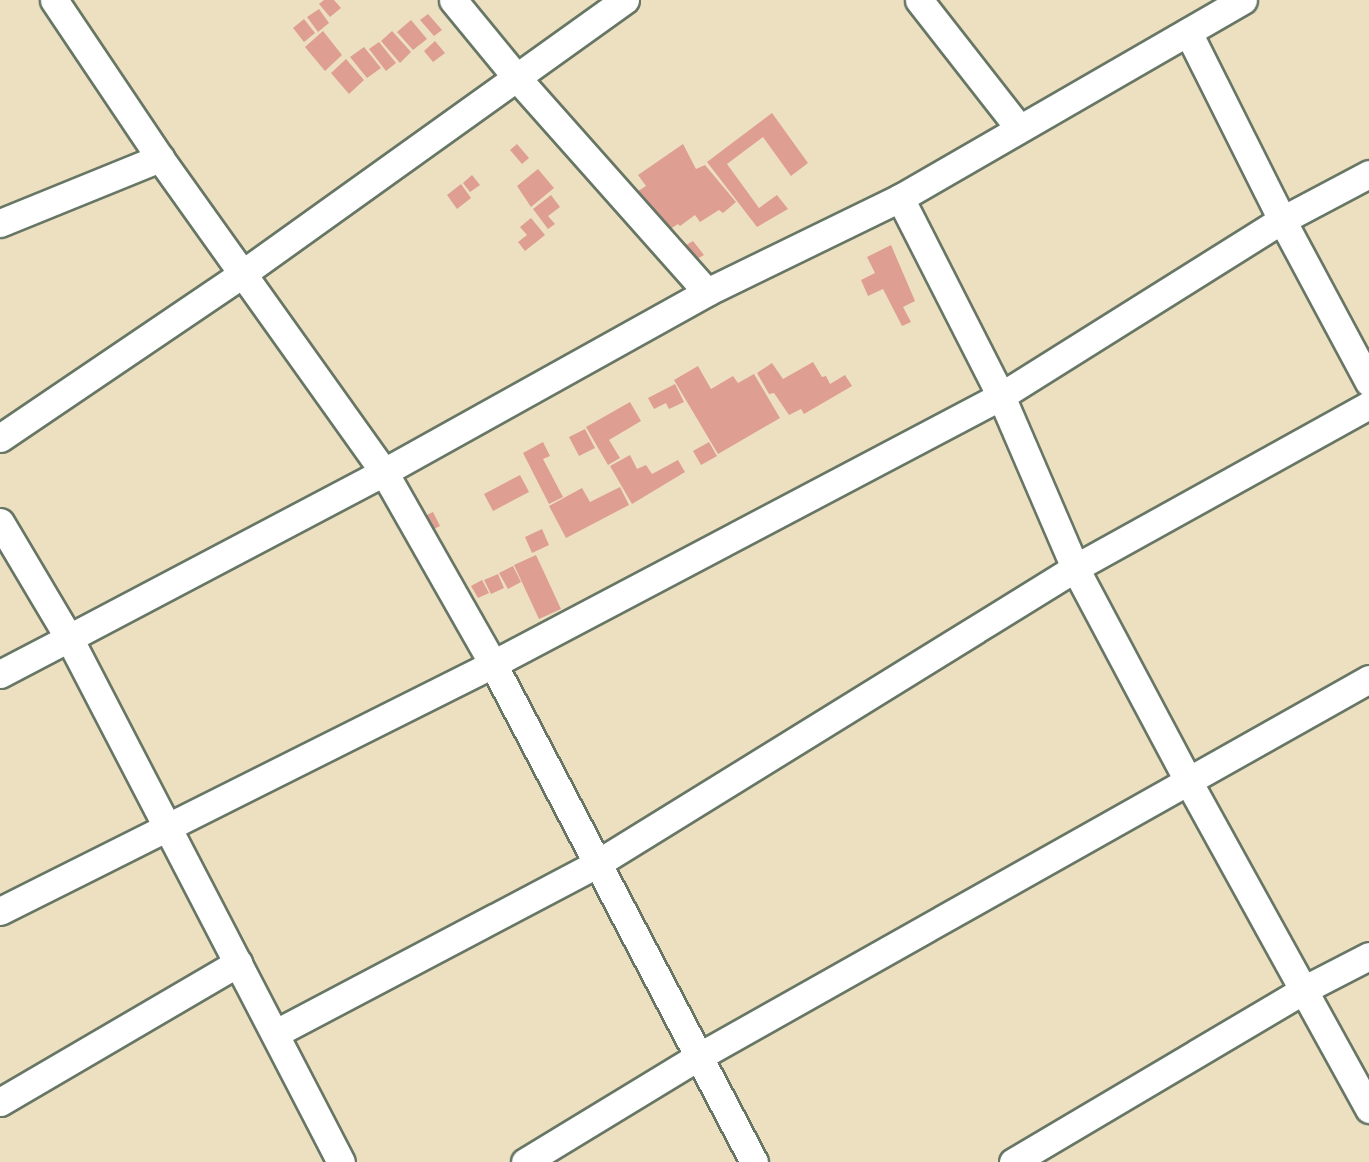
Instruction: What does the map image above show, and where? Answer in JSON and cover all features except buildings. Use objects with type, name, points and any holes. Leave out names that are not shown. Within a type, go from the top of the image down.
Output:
[{"type":"street","points":[[54,0],[160,158],[384,472],[493,664],[754,1162]]},
{"type":"street","points":[[453,0],[518,78],[707,292]]},
{"type":"street","points":[[0,438],[242,274],[625,0]]},
{"type":"street","points":[[919,0],[1019,128]]},
{"type":"street","points":[[0,674],[384,472],[707,292],[900,198],[1243,0]]},
{"type":"street","points":[[1188,32],[1282,220],[1369,382]]},
{"type":"street","points":[[0,223],[160,158]]},
{"type":"street","points":[[0,911],[493,664],[1000,396],[1282,220],[1369,174]]},
{"type":"street","points":[[900,198],[1000,396],[1075,568],[1187,779],[1305,989],[1369,1109]]},
{"type":"street","points":[[276,1033],[598,863],[1075,568],[1369,405]]},
{"type":"street","points":[[0,522],[69,638],[341,1162]]},
{"type":"street","points":[[525,1162],[698,1057],[1187,779],[1369,679]]},
{"type":"street","points":[[1013,1162],[1305,989],[1369,956]]},
{"type":"street","points":[[0,1102],[238,963]]}]
